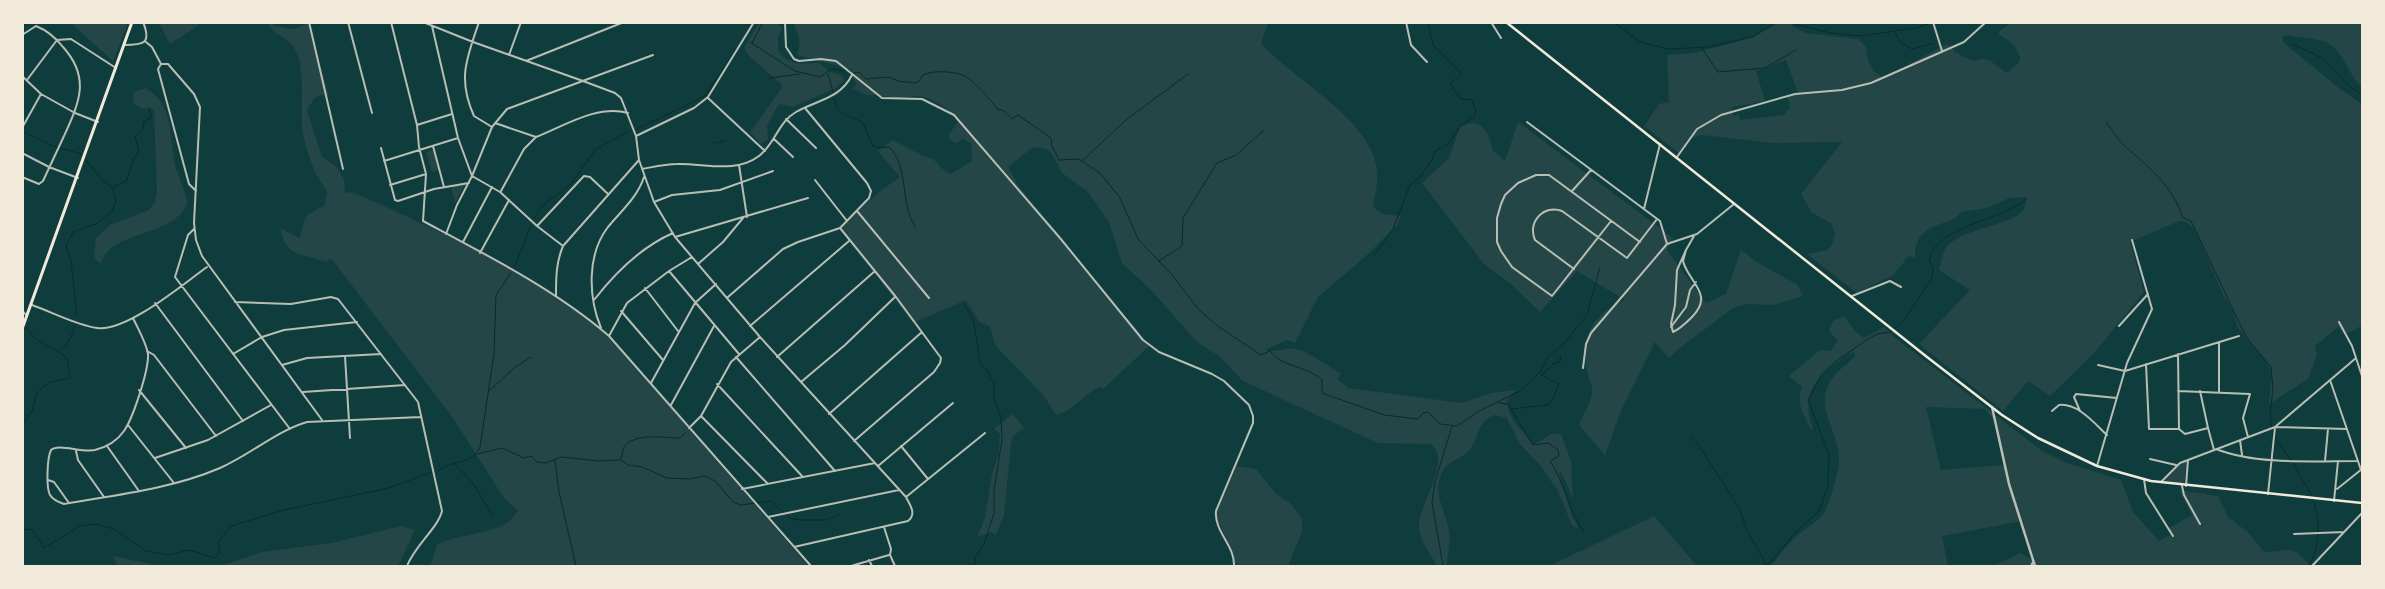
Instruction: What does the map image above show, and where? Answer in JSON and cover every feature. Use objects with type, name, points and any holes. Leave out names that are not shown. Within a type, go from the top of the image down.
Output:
[{"type":"main road","points":[[22,330],[98,122],[132,22]]},
{"type":"main road","points":[[1506,22],[1992,407],[2038,438],[2097,466],[2161,483],[2362,503]]},
{"type":"street","points":[[124,45],[140,45],[145,41],[148,34],[143,22]]},
{"type":"street","points":[[309,22],[344,169]]},
{"type":"street","points":[[348,22],[372,114]]},
{"type":"street","points":[[390,22],[417,125],[420,150],[426,174],[423,221],[556,296],[602,329],[811,566]]},
{"type":"street","points":[[423,22],[472,42],[615,93],[621,98],[636,136],[644,177],[654,202],[675,237],[728,297],[777,357],[906,497],[913,512],[908,521],[794,547]]},
{"type":"street","points":[[479,22],[464,70],[467,91],[474,116],[492,127]]},
{"type":"street","points":[[509,55],[521,22]]},
{"type":"street","points":[[526,61],[624,22]]},
{"type":"street","points":[[636,136],[694,108],[708,97],[754,22]]},
{"type":"street","points":[[785,22],[786,47],[794,59],[799,61],[829,59],[841,64],[878,96],[887,99],[922,99],[954,115],[1060,238],[1143,340],[1159,352],[1224,381],[1249,405],[1253,416],[1252,423],[1216,512],[1216,522],[1229,543],[1234,558],[1234,566]]},
{"type":"street","points":[[1406,22],[1411,45],[1427,62]]},
{"type":"street","points":[[1490,22],[1501,38]]},
{"type":"street","points":[[1933,22],[1942,51]]},
{"type":"street","points":[[1677,157],[1697,129],[1711,119],[1731,110],[1795,94],[1842,90],[1863,86],[1968,40],[1986,22]]},
{"type":"street","points":[[22,35],[34,26],[41,28],[57,40],[73,59],[80,77],[80,96],[75,113],[44,180],[39,184],[22,177]]},
{"type":"street","points":[[432,26],[458,138],[472,176],[500,192],[537,226],[563,246]]},
{"type":"street","points":[[22,28],[26,32]]},
{"type":"street","points":[[27,80],[57,40],[71,39],[116,68]]},
{"type":"street","points":[[145,41],[152,47],[161,64]]},
{"type":"street","points":[[446,234],[457,204],[469,183],[492,127],[507,109],[653,55]]},
{"type":"street","points":[[161,64],[158,69],[189,184],[196,191]]},
{"type":"street","points":[[161,64],[168,64],[194,94],[200,107],[194,229],[197,245],[208,266],[322,420]]},
{"type":"street","points":[[642,169],[678,164],[711,167],[739,165],[752,160],[765,151],[786,119],[835,94],[846,86],[852,75]]},
{"type":"street","points":[[22,76],[41,94],[75,113],[98,122]]},
{"type":"street","points":[[22,128],[41,94]]},
{"type":"street","points":[[708,97],[765,151]]},
{"type":"street","points":[[728,297],[783,249],[840,228],[869,198],[870,187],[805,108]]},
{"type":"street","points":[[500,192],[524,148],[536,137],[598,112],[615,109],[628,113]]},
{"type":"street","points":[[417,125],[452,114]]},
{"type":"street","points":[[786,119],[816,148]]},
{"type":"street","points":[[1527,122],[1657,219],[1662,225],[1667,244]]},
{"type":"street","points":[[495,123],[536,137]]},
{"type":"street","points":[[384,161],[458,138]]},
{"type":"street","points":[[774,139],[793,157]]},
{"type":"street","points":[[1644,209],[1660,144]]},
{"type":"street","points":[[433,146],[445,187]]},
{"type":"street","points":[[382,148],[390,185],[395,200],[398,202],[426,191],[469,183]]},
{"type":"street","points":[[22,153],[49,167],[78,178]]},
{"type":"street","points":[[556,296],[555,273],[563,246],[640,160]]},
{"type":"street","points":[[739,165],[747,217]]},
{"type":"street","points":[[654,202],[672,195],[720,190],[773,170]]},
{"type":"street","points":[[1572,191],[1590,170]]},
{"type":"street","points":[[390,185],[426,174]]},
{"type":"street","points":[[1611,221],[1555,293],[1550,296],[1512,267],[1500,252],[1496,232],[1497,218],[1505,195],[1528,178],[1548,175],[1640,242]]},
{"type":"street","points":[[537,226],[580,179],[587,176],[608,194]]},
{"type":"street","points":[[602,329],[594,300],[592,270],[600,240],[610,225],[637,195],[644,177]]},
{"type":"street","points":[[815,180],[847,220]]},
{"type":"street","points":[[463,242],[492,187]]},
{"type":"street","points":[[675,237],[808,198]]},
{"type":"street","points":[[480,253],[509,200]]},
{"type":"street","points":[[1583,368],[1586,344],[1590,333],[1667,244],[1694,235],[1735,203]]},
{"type":"street","points":[[1574,269],[1535,240],[1533,230],[1537,216],[1546,210],[1556,208],[1625,258],[1628,258],[1657,219]]},
{"type":"street","points":[[857,211],[929,298]]},
{"type":"street","points":[[698,264],[723,242],[742,218]]},
{"type":"street","points":[[840,228],[896,297],[941,358],[934,372],[854,441]]},
{"type":"street","points":[[194,229],[188,235],[174,274],[290,429]]},
{"type":"street","points":[[594,300],[626,264],[650,246],[673,233]]},
{"type":"street","points":[[1671,328],[1676,299],[1677,270],[1694,235]]},
{"type":"street","points":[[2097,466],[2125,370],[2151,312],[2148,294],[2132,240]]},
{"type":"street","points":[[750,326],[850,241]]},
{"type":"street","points":[[1671,328],[1673,332],[1676,331],[1699,308],[1701,296],[1696,282],[1684,264],[1686,250]]},
{"type":"street","points":[[609,336],[621,311],[645,288],[692,257]]},
{"type":"street","points":[[32,304],[97,328],[112,327],[133,318],[208,266]]},
{"type":"street","points":[[669,271],[694,303],[739,354]]},
{"type":"street","points":[[777,357],[874,271]]},
{"type":"street","points":[[1852,296],[1890,281],[1901,287]]},
{"type":"street","points":[[1671,328],[1683,312],[1690,290],[1696,282]]},
{"type":"street","points":[[651,384],[694,303],[716,284]]},
{"type":"street","points":[[645,288],[678,331]]},
{"type":"street","points":[[2119,326],[2148,294]]},
{"type":"street","points":[[235,302],[291,304],[334,297],[340,300],[418,402],[442,511],[438,522],[416,548],[407,566]]},
{"type":"street","points":[[800,382],[845,345],[896,297]]},
{"type":"street","points":[[155,303],[243,421]]},
{"type":"street","points":[[22,310],[27,317]]},
{"type":"street","points":[[621,311],[663,360]]},
{"type":"street","points":[[133,318],[147,351],[148,364],[128,425],[117,439],[106,446],[94,450],[76,451],[59,446],[52,448],[49,455],[49,492],[53,498],[61,503],[104,497],[174,483],[227,464],[290,429],[307,422],[421,417]]},
{"type":"street","points":[[233,354],[262,338],[292,328],[357,322]]},
{"type":"street","points":[[2339,322],[2356,358],[2362,376]]},
{"type":"street","points":[[671,406],[714,326]]},
{"type":"street","points":[[829,414],[922,332]]},
{"type":"street","points":[[2098,366],[2125,370],[2239,336]]},
{"type":"street","points":[[689,428],[701,416],[730,362],[760,337]]},
{"type":"street","points":[[2219,342],[2219,392]]},
{"type":"street","points":[[147,351],[154,355],[216,436]]},
{"type":"street","points":[[282,364],[307,358],[381,354]]},
{"type":"street","points":[[2178,354],[2179,429]]},
{"type":"street","points":[[345,356],[350,438]]},
{"type":"street","points":[[736,357],[835,471]]},
{"type":"street","points":[[2161,483],[2176,465],[2274,427],[2356,358]]},
{"type":"street","points":[[2146,364],[2149,428],[2153,430],[2179,429],[2185,434],[2208,428]]},
{"type":"street","points":[[2330,380],[2357,461],[2362,470],[2336,490]]},
{"type":"street","points":[[717,384],[802,477]]},
{"type":"street","points":[[303,392],[405,385]]},
{"type":"street","points":[[139,390],[186,448]]},
{"type":"street","points":[[2178,391],[2250,394],[2243,420],[2248,437]]},
{"type":"street","points":[[2200,391],[2215,450]]},
{"type":"street","points":[[2080,412],[2074,398],[2076,394],[2118,398]]},
{"type":"street","points":[[155,458],[216,436],[272,404]]},
{"type":"street","points":[[878,466],[953,404]]},
{"type":"street","points":[[2052,411],[2059,405],[2065,405],[2080,412],[2107,435]]},
{"type":"street","points":[[1992,407],[2010,484],[2033,566]]},
{"type":"street","points":[[701,416],[767,483]]},
{"type":"street","points":[[128,425],[174,483]]},
{"type":"street","points":[[2274,427],[2346,429]]},
{"type":"street","points":[[2268,494],[2274,427]]},
{"type":"street","points":[[2325,461],[2328,429]]},
{"type":"street","points":[[906,497],[985,433]]},
{"type":"street","points":[[2240,440],[2242,456]]},
{"type":"street","points":[[106,446],[139,490]]},
{"type":"street","points":[[901,446],[928,479]]},
{"type":"street","points":[[2215,450],[2242,456],[2272,459],[2357,461]]},
{"type":"street","points":[[76,451],[78,460],[104,497]]},
{"type":"street","points":[[2150,459],[2176,465]]},
{"type":"street","points":[[2186,486],[2188,460]]},
{"type":"street","points":[[2334,501],[2338,461]]},
{"type":"street","points":[[742,489],[875,463]]},
{"type":"street","points":[[2144,479],[2146,492],[2173,536]]},
{"type":"street","points":[[48,480],[54,482],[69,503]]},
{"type":"street","points":[[2182,486],[2184,495],[2200,524]]},
{"type":"street","points":[[768,517],[899,490]]},
{"type":"street","points":[[2312,566],[2362,513]]},
{"type":"street","points":[[884,527],[891,549],[890,554],[895,566]]},
{"type":"street","points":[[2294,534],[2344,532]]},
{"type":"street","points":[[851,566],[890,554]]},
{"type":"street","points":[[869,560],[872,566]]},
{"type":"shaded area","points":[[71,23],[128,23],[113,61]]},
{"type":"shaded area","points":[[159,23],[196,23],[199,25],[170,44]]},
{"type":"shaded area","points":[[268,23],[294,29],[309,23],[329,96],[320,95],[314,99],[307,110],[322,157],[337,167],[344,180],[345,193],[352,192],[474,249],[533,282],[589,320],[622,352],[808,566],[430,566],[437,545],[454,538],[500,527],[518,511],[504,498],[453,418],[331,258],[326,262],[296,253],[286,245],[281,229],[300,238],[304,221],[312,212],[324,206],[327,192],[315,172],[304,136],[299,59],[292,45],[274,31]]},
{"type":"shaded area","points":[[759,23],[779,24],[782,29],[778,37],[778,50],[791,62],[819,63],[829,71],[843,76],[844,80],[836,88],[793,107],[779,104],[767,126],[768,139],[761,144],[750,132],[782,88],[781,84],[749,56],[744,48]]},
{"type":"shaded area","points":[[793,23],[1268,23],[1261,43],[1275,58],[1333,105],[1351,122],[1366,141],[1375,160],[1377,184],[1373,207],[1382,214],[1401,216],[1397,225],[1368,254],[1318,297],[1295,343],[1287,340],[1265,350],[1292,349],[1306,352],[1341,374],[1337,379],[1348,388],[1462,403],[1491,393],[1516,390],[1507,400],[1510,415],[1534,445],[1551,434],[1561,434],[1571,461],[1573,499],[1561,472],[1559,473],[1572,517],[1579,529],[1572,525],[1558,491],[1540,465],[1519,443],[1507,418],[1495,415],[1482,425],[1471,448],[1450,463],[1440,477],[1438,485],[1440,501],[1450,540],[1447,566],[1437,566],[1424,543],[1419,528],[1423,508],[1438,461],[1437,451],[1431,444],[1378,443],[1243,381],[1219,356],[1197,342],[1152,291],[1122,263],[1109,222],[1087,191],[1062,173],[1051,152],[1046,149],[1033,147],[1008,167],[1018,185],[1062,240],[1060,240],[1149,346],[1103,389],[1101,387],[1096,388],[1067,411],[1056,415],[1044,396],[995,345],[990,326],[979,322],[966,300],[913,323],[839,228],[879,192],[900,177],[878,151],[893,140],[934,160],[951,174],[972,161],[971,143],[963,139],[956,143],[953,142],[948,136],[960,119],[935,101],[918,96],[899,98],[865,94],[853,89],[856,84],[851,69],[797,55],[798,34]]},
{"type":"shaded area","points":[[1775,23],[1792,23],[1792,26],[1805,33],[1858,39],[1866,47],[1868,60],[1874,71],[1883,78],[1947,44],[1963,57],[1975,61],[1980,59],[1989,60],[2007,73],[2019,62],[2020,57],[2014,45],[1999,34],[1999,31],[2011,23],[2362,23],[2362,87],[2339,52],[2328,43],[2288,35],[2282,37],[2284,43],[2339,88],[2362,104],[2362,330],[2361,326],[2345,335],[2338,327],[2315,346],[2317,355],[2308,379],[2269,404],[2272,374],[2266,361],[2238,328],[2233,311],[2223,294],[2194,229],[2187,222],[2179,221],[2130,242],[2144,292],[2094,353],[2050,396],[2028,381],[2003,411],[1919,344],[1970,290],[1939,270],[1946,248],[1960,237],[2003,222],[2019,214],[2026,204],[2027,197],[2009,198],[1987,208],[1961,212],[1950,221],[1934,226],[1921,236],[1915,258],[1909,256],[1893,275],[1857,293],[1807,254],[1828,250],[1832,245],[1835,233],[1831,223],[1812,213],[1801,194],[1842,142],[1773,143],[1702,135],[1689,139],[1680,154],[1644,126],[1659,104],[1669,102],[1667,55],[1694,53],[1754,37]],"holes":[[[1786,60],[1798,93],[1787,96],[1790,107],[1784,115],[1740,120],[1739,115],[1733,116],[1732,107],[1765,101],[1756,71]]]},
{"type":"shaded area","points":[[146,88],[155,95],[166,113],[171,133],[175,165],[187,202],[181,214],[170,222],[116,245],[107,253],[101,264],[94,258],[96,238],[110,225],[149,210],[155,202],[157,191],[154,110],[151,108],[143,109],[133,103],[134,92]]},
{"type":"shaded area","points":[[1518,122],[1673,238],[1667,250],[1706,303],[1726,294],[1741,250],[1758,263],[1798,285],[1803,296],[1774,305],[1747,304],[1733,308],[1669,358],[1655,342],[1620,413],[1605,455],[1579,425],[1589,405],[1592,393],[1592,386],[1586,366],[1586,344],[1588,334],[1599,318],[1606,311],[1625,300],[1577,271],[1540,312],[1511,284],[1484,264],[1422,183],[1449,158],[1460,127],[1473,123],[1481,126],[1491,141],[1492,149],[1505,161]]},
{"type":"shaded area","points":[[434,149],[440,170],[432,172],[426,152]]},
{"type":"shaded area","points":[[466,182],[455,203],[451,186]]},
{"type":"shaded area","points":[[1844,316],[1863,338],[1884,327],[1894,337],[2042,451],[2067,463],[2121,480],[2133,512],[2159,541],[2170,535],[2169,528],[2192,515],[2179,490],[2218,496],[2228,517],[2249,533],[2264,552],[2290,550],[2299,554],[2311,566],[2037,566],[2022,521],[1942,536],[1948,566],[1771,566],[1792,540],[1823,514],[1835,484],[1839,458],[1836,441],[1827,416],[1826,391],[1830,381],[1855,357],[1855,353],[1850,353],[1839,361],[1821,376],[1815,384],[1809,403],[1809,415],[1813,429],[1811,430],[1800,404],[1802,387],[1789,376],[1820,350],[1831,351],[1838,340],[1829,330],[1833,321]],"holes":[[[1926,407],[1985,409],[1995,422],[2003,465],[1941,470]]]},
{"type":"shaded area","points":[[1013,414],[1024,428],[1013,436],[1011,444],[1004,515],[996,535],[991,532],[977,537],[985,518],[992,474],[999,453],[1000,434],[994,429]]},
{"type":"shaded area","points":[[2187,461],[2184,484],[2163,482],[2180,464]]},
{"type":"shaded area","points":[[1237,466],[1256,469],[1276,494],[1290,503],[1302,519],[1302,532],[1288,566],[1235,566],[1232,549],[1215,516]]},
{"type":"shaded area","points":[[1654,516],[1697,566],[1549,566]]},
{"type":"shaded area","points":[[401,526],[415,530],[398,566],[220,566],[262,552],[332,543]]},
{"type":"shaded area","points":[[2021,553],[2032,560],[2037,566],[1993,566]]},
{"type":"shaded area","points":[[113,556],[159,566],[117,566]]},
{"type":"waterway","points":[[752,43],[763,22]]},
{"type":"waterway","points":[[1375,254],[1393,229],[1410,185],[1420,177],[1433,158],[1435,151],[1448,144],[1461,125],[1474,117],[1476,111],[1472,100],[1461,99],[1453,89],[1451,83],[1462,74],[1433,45],[1428,22]]},
{"type":"waterway","points":[[1613,22],[1642,43],[1669,49],[1708,47],[1752,37],[1778,22]]},
{"type":"waterway","points":[[1787,22],[1830,33],[1860,36],[1916,28],[1934,22]]},
{"type":"waterway","points":[[1895,32],[1900,42],[1912,49],[1934,43]]},
{"type":"waterway","points":[[750,42],[795,71],[820,77],[832,69],[844,71]]},
{"type":"waterway","points":[[2293,44],[2324,59],[2348,85],[2362,95]]},
{"type":"waterway","points":[[637,129],[705,96],[737,48]]},
{"type":"waterway","points":[[1702,48],[1718,72],[1765,68],[1796,50]]},
{"type":"waterway","points":[[854,73],[859,72],[866,79],[889,77],[898,81],[915,83],[923,75],[932,72],[955,73],[968,78],[997,109],[1004,111],[1012,119],[1018,115],[1051,138],[1052,146],[1059,160],[1079,159],[1101,174],[1120,198],[1138,239],[1173,276],[1198,309],[1219,327],[1261,355],[1270,351],[1288,364],[1316,375],[1322,380],[1322,393],[1384,415],[1418,419],[1423,413],[1428,412],[1440,424],[1457,426],[1479,411],[1520,391],[1541,371],[1547,358],[1564,343],[1587,315],[1600,267]]},
{"type":"waterway","points":[[770,78],[800,74]]},
{"type":"waterway","points":[[828,74],[833,92]]},
{"type":"waterway","points":[[1083,160],[1126,120],[1188,74]]},
{"type":"waterway","points":[[834,99],[842,113],[863,123],[873,146],[878,148],[889,147],[895,155],[902,174],[907,207],[915,226]]},
{"type":"waterway","points":[[113,187],[127,180],[133,160],[139,151],[135,136],[143,129],[144,121],[151,118],[149,108]]},
{"type":"waterway","points":[[2106,122],[2122,143],[2160,179],[2174,197],[2182,217],[2191,221],[2246,337],[2271,367],[2273,388],[2270,416],[2273,436]]},
{"type":"waterway","points":[[1159,261],[1182,246],[1183,218],[1217,163],[1236,155],[1264,130]]},
{"type":"waterway","points":[[22,131],[53,146],[81,154],[104,182],[112,187]]},
{"type":"waterway","points":[[534,218],[542,206],[570,185],[596,149],[630,131]]},
{"type":"waterway","points":[[714,143],[725,141]]},
{"type":"waterway","points":[[77,315],[71,261],[66,246],[73,232],[96,224],[112,211],[116,202],[113,188]]},
{"type":"waterway","points":[[1767,566],[1797,531],[1820,510],[1828,485],[1829,455],[1808,400],[1822,374],[1835,362],[1865,341],[1877,334],[1890,332],[1903,322],[1932,278],[1933,268],[1929,260],[1934,248],[1944,239],[1957,231],[2015,207],[2026,199]]},
{"type":"waterway","points":[[514,268],[531,225]]},
{"type":"waterway","points":[[438,471],[449,465],[467,460],[480,447],[494,354],[496,295],[511,273]]},
{"type":"waterway","points":[[965,305],[974,322],[980,364],[990,373],[990,380],[994,381],[994,399],[1001,417],[1002,439],[994,491],[994,513],[984,544],[975,557],[975,566]]},
{"type":"waterway","points":[[60,352],[71,337],[75,326]]},
{"type":"waterway","points":[[22,425],[32,411],[37,394],[44,386],[50,382],[70,378],[68,361],[64,355],[37,340],[25,327]]},
{"type":"waterway","points":[[1511,409],[1548,405],[1553,399],[1559,384],[1541,375],[1556,362],[1560,362],[1561,356]]},
{"type":"waterway","points":[[489,391],[514,368],[531,357]]},
{"type":"waterway","points":[[1499,403],[1508,404],[1533,445],[1548,443],[1558,450],[1559,456],[1550,461],[1574,515],[1584,532]]},
{"type":"waterway","points":[[1443,566],[1432,502],[1435,482],[1452,426]]},
{"type":"waterway","points":[[621,459],[624,447],[635,439],[650,437],[680,438],[686,432]]},
{"type":"waterway","points":[[1691,436],[1739,508],[1747,530],[1767,566]]},
{"type":"waterway","points":[[2275,439],[2291,460]]},
{"type":"waterway","points":[[477,454],[502,448],[524,458],[531,456],[537,462],[545,463],[561,457],[599,461],[621,460],[628,465],[642,467],[667,478],[689,479],[705,476],[715,481],[733,502],[741,505],[771,501],[790,518],[798,520],[827,520],[839,514]]},
{"type":"waterway","points":[[555,459],[559,492],[576,566]]},
{"type":"waterway","points":[[2293,463],[2312,496]]},
{"type":"waterway","points":[[455,464],[473,483],[492,515]]},
{"type":"waterway","points":[[22,529],[33,530],[44,548],[80,526],[96,524],[114,529],[146,551],[170,555],[189,550],[215,558],[220,552],[218,542],[231,526],[284,510],[389,488],[432,472]]},
{"type":"waterway","points":[[2309,566],[2313,558],[2318,534],[2316,509],[2313,500]]}]
